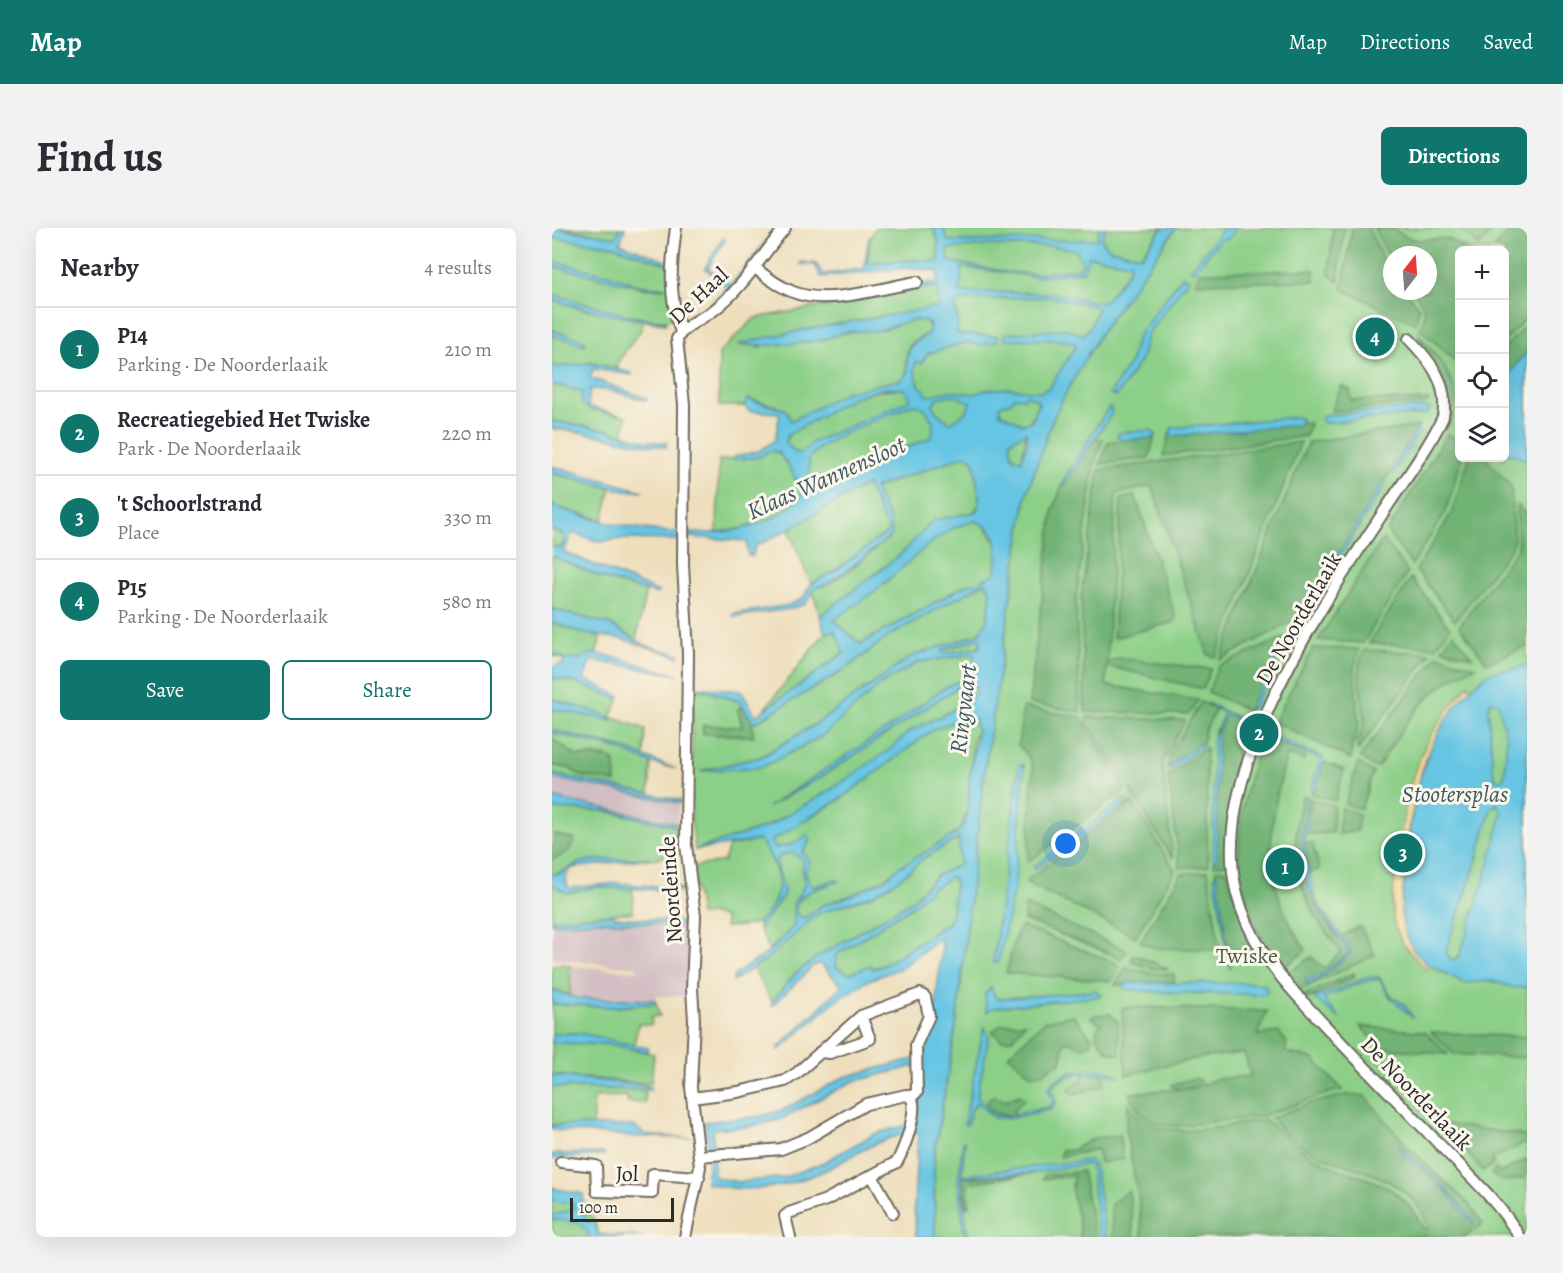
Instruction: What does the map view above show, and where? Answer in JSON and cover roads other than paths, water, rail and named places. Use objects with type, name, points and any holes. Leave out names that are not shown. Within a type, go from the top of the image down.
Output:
[{"type":"street","points":[[676,228],[670,283],[675,316],[681,332]]},
{"type":"street","name":"De Haal","points":[[684,404],[676,350],[681,332],[718,308],[785,228]]},
{"type":"street","points":[[754,267],[778,285],[795,293],[818,298],[917,282]]},
{"type":"street","name":"De Noorderlaaik","points":[[1409,339],[1432,364],[1442,384],[1445,404],[1443,417],[1291,663],[1262,723],[1237,800],[1233,837],[1234,878],[1242,911],[1253,938],[1267,961],[1304,1003],[1485,1191],[1520,1237]]},
{"type":"street","name":"Noordeinde","points":[[684,404],[683,534],[688,653],[686,845],[694,916],[692,1098],[708,1156],[699,1177],[685,1237]]},
{"type":"street","points":[[692,1098],[738,1092],[785,1081],[798,1073],[861,1016],[921,994],[928,1007],[928,1016],[918,1037],[917,1092],[911,1097]]},
{"type":"street","points":[[820,1052],[830,1053],[870,1039],[861,1016]]},
{"type":"street","points":[[708,1156],[781,1149],[808,1138],[866,1104],[906,1095],[911,1097],[914,1101],[911,1122],[897,1162],[826,1200],[789,1213],[785,1216],[790,1237]]},
{"type":"street","name":"Jol","points":[[561,1162],[596,1166],[597,1191],[652,1193],[653,1174],[699,1177]]},
{"type":"street","points":[[872,1176],[893,1213]]},
{"type":"water","points":[[552,228],[616,237],[620,228],[625,228],[620,243],[669,262],[669,265],[614,246],[552,237]]},
{"type":"water","points":[[776,228],[729,292],[710,310],[708,307],[727,288],[705,268],[722,239],[725,240],[708,268],[731,285]]},
{"type":"water","name":"Ringvaart","points":[[933,228],[948,228],[944,231],[948,241],[1098,239],[1099,228],[1105,228],[1102,240],[1110,249],[1142,256],[1162,228],[1176,228],[1101,332],[1070,385],[1053,418],[1026,496],[984,775],[956,1026],[934,1155],[935,1237],[916,1237],[914,1205],[918,1133],[880,1142],[828,1169],[795,1182],[742,1189],[706,1183],[709,1161],[705,1122],[762,1116],[785,1109],[844,1077],[921,1057],[923,1040],[933,1029],[942,946],[940,938],[901,968],[869,980],[834,1002],[779,1050],[778,1048],[842,986],[821,964],[814,965],[772,1006],[772,1002],[794,975],[817,957],[912,901],[937,875],[960,865],[959,838],[925,857],[901,878],[873,895],[819,913],[766,960],[733,981],[734,975],[769,952],[794,926],[793,904],[805,885],[802,870],[804,860],[792,852],[780,856],[776,861],[784,890],[783,896],[759,928],[757,923],[774,902],[779,883],[774,863],[760,840],[695,850],[766,827],[829,791],[890,749],[910,731],[961,706],[976,693],[973,682],[967,681],[821,777],[768,807],[893,725],[944,688],[973,674],[974,654],[919,662],[881,684],[823,736],[763,767],[700,771],[761,757],[819,722],[912,656],[979,634],[987,620],[991,595],[986,582],[892,634],[841,672],[754,723],[739,701],[693,687],[742,691],[756,716],[844,653],[835,631],[825,633],[820,616],[900,555],[934,520],[975,512],[980,503],[974,461],[966,455],[874,488],[890,521],[892,535],[850,568],[825,585],[815,588],[805,604],[791,609],[733,617],[733,614],[789,605],[802,599],[811,584],[833,572],[889,531],[867,485],[755,546],[753,556],[748,556],[746,541],[689,537],[676,540],[620,539],[600,542],[572,533],[564,552],[659,592],[656,594],[602,578],[552,556],[552,546],[562,548],[565,535],[552,530],[552,506],[614,524],[688,533],[713,533],[738,529],[762,523],[783,511],[802,495],[792,472],[778,452],[768,451],[760,457],[734,460],[733,457],[759,451],[775,440],[780,413],[750,411],[744,406],[747,399],[786,410],[791,421],[846,392],[901,380],[907,373],[907,358],[912,345],[928,334],[930,324],[912,320],[879,330],[847,332],[816,341],[767,345],[738,344],[802,330],[939,307],[937,286],[823,307],[821,305],[938,281],[937,271],[907,268],[821,277],[815,265],[800,264],[801,262],[816,263],[823,274],[864,269],[869,236],[867,263],[939,261],[938,240]],"holes":[[[991,245],[1052,246],[1076,250],[1083,263],[1080,268],[1038,274],[1007,272],[952,262],[948,259],[948,249]],[[1089,256],[1130,263],[1124,278],[1102,303],[1052,293],[960,292],[962,267],[1039,277],[1084,271]],[[1050,297],[1095,306],[1098,309],[1089,329],[1083,335],[1066,329],[1004,334],[1004,339],[1059,340],[1074,343],[1076,346],[1049,388],[1041,392],[1006,388],[985,390],[975,394],[950,391],[927,396],[924,389],[920,387],[914,370],[917,361],[922,363],[927,354],[967,342],[979,345],[998,341],[998,336],[957,334],[958,321],[955,307],[958,300]],[[886,388],[904,389],[910,397],[908,401],[813,442],[803,452],[796,453],[786,443],[788,435],[854,397]],[[953,395],[970,402],[967,411],[950,423],[935,411],[933,403],[938,398]],[[1026,395],[1036,399],[1039,404],[1032,421],[1023,424],[1000,413],[999,406],[1011,402],[1015,397],[1024,398]],[[913,404],[926,409],[933,423],[932,437],[866,465],[817,491],[809,473],[809,458],[829,442]],[[1026,432],[1027,443],[1021,461],[1012,456],[1010,441]],[[975,521],[994,535],[997,550],[995,574],[974,584],[970,583],[860,644],[834,620],[879,588],[929,544],[955,527]],[[980,638],[980,648],[944,653],[942,650]],[[960,719],[974,719],[977,731],[968,786],[970,788],[965,823],[956,834],[899,867],[885,879],[852,895],[821,906],[807,917],[800,917],[795,912],[800,899],[810,891],[838,881],[835,879],[811,886],[805,872],[810,862],[802,853],[810,840],[807,835],[792,845],[775,848],[771,841],[846,795],[933,730]],[[951,876],[955,882],[952,914],[948,923],[884,965],[873,969],[870,965],[849,974],[836,967],[837,954],[914,905],[934,886],[937,887]],[[911,1067],[920,1067],[922,1071],[917,1123],[876,1133],[824,1162],[786,1177],[740,1182],[714,1177],[713,1129],[748,1127],[779,1120],[852,1082]]]},
{"type":"water","points":[[1224,228],[1236,228],[1228,239],[1221,239],[1195,271],[1191,269]]},
{"type":"water","points":[[552,261],[614,276],[636,285],[552,266]]},
{"type":"water","points":[[1182,276],[1188,279],[1147,335],[1141,360],[1117,396],[1110,394],[1131,361],[1137,337]]},
{"type":"water","points":[[637,285],[666,288],[658,289]]},
{"type":"water","points":[[552,294],[627,315],[666,322],[666,324],[607,314],[552,300]]},
{"type":"water","points":[[552,330],[586,341],[585,345],[552,335]]},
{"type":"water","points":[[1527,351],[1527,460],[1509,453],[1509,375]]},
{"type":"water","points":[[591,363],[632,373],[632,375],[593,369],[590,378],[647,398],[647,401],[609,390],[590,389],[588,406],[619,415],[589,409],[581,403],[582,392],[552,384],[552,365],[559,367]]},
{"type":"water","points":[[1109,407],[1112,410],[1111,415],[1061,488],[1066,475]]},
{"type":"water","points":[[1425,407],[1430,410],[1426,414],[1324,423],[1321,419],[1324,415]]},
{"type":"water","points":[[1297,417],[1302,420],[1298,425],[1173,436],[1170,432],[1172,428]]},
{"type":"water","points":[[552,421],[607,430],[645,441],[667,443],[666,447],[552,429]]},
{"type":"water","points":[[1417,429],[1419,433],[1393,474],[1390,473]]},
{"type":"water","points":[[1150,430],[1156,434],[1152,438],[1122,440],[1117,436],[1118,433]]},
{"type":"water","points":[[552,466],[643,491],[624,491],[552,473]]},
{"type":"water","points":[[1383,482],[1386,484],[1296,626],[1294,625]]},
{"type":"water","points":[[552,609],[611,625],[645,645],[679,654],[679,657],[622,639],[581,633],[552,622]]},
{"type":"water","points":[[1286,638],[1288,639],[1254,707],[1249,708]]},
{"type":"water","points":[[552,653],[566,659],[582,658],[590,653],[606,655],[678,675],[591,660],[584,679],[620,696],[619,699],[574,682],[552,678],[552,667],[564,663],[563,659],[552,656]]},
{"type":"water","name":"Stootersplas","points":[[1527,663],[1527,987],[1515,988],[1492,981],[1464,983],[1425,963],[1414,951],[1404,931],[1401,912],[1412,816],[1428,755],[1442,727],[1460,700],[1490,673]],"holes":[[[1491,701],[1498,703],[1507,740],[1504,777],[1500,780],[1496,779],[1493,770],[1488,709]],[[1497,804],[1502,813],[1487,871],[1460,955],[1451,960],[1446,952],[1448,945],[1475,866],[1491,809]]]},
{"type":"water","points":[[552,699],[605,715],[613,721],[552,709]]},
{"type":"water","points":[[1207,703],[1245,721],[1226,715],[1217,733],[1217,860],[1213,861],[1213,738],[1224,713]]},
{"type":"water","points":[[552,730],[620,747],[676,769],[651,763],[616,748],[552,733]]},
{"type":"water","points":[[1270,732],[1272,736],[1322,757],[1324,761],[1314,792],[1311,791],[1320,759],[1270,739]]},
{"type":"water","points":[[1203,742],[1203,746],[1172,769],[1170,765]]},
{"type":"water","points":[[1019,765],[1024,765],[1015,884],[998,963],[993,963]]},
{"type":"water","points":[[552,774],[680,800],[680,803],[552,778]]},
{"type":"water","points":[[552,799],[676,823],[676,826],[606,811],[552,809]]},
{"type":"water","points":[[1124,799],[1128,802],[1035,869],[1033,867]]},
{"type":"water","points":[[1310,799],[1305,841],[1306,859],[1314,893],[1311,895],[1302,847],[1306,811]]},
{"type":"water","points":[[650,858],[572,868],[567,875],[566,882],[569,888],[616,883],[684,889],[684,891],[596,887],[567,893],[552,884],[552,875],[563,872],[578,863],[592,860]]},
{"type":"water","points":[[1217,875],[1231,968],[1214,876]]},
{"type":"water","points":[[1314,902],[1349,946],[1351,953],[1323,976],[1307,984],[1306,980],[1322,974],[1349,952]]},
{"type":"water","points":[[614,914],[614,917],[685,922],[685,926],[599,921],[552,924],[552,920]]},
{"type":"water","points":[[1379,977],[1392,997],[1404,1004],[1413,1018],[1391,998],[1379,979],[1363,982],[1323,998],[1340,1019],[1314,998],[1366,978]]},
{"type":"water","points":[[1129,983],[1251,983],[1265,985],[1267,991],[1266,994],[1258,995],[1124,989],[1124,985]]},
{"type":"water","points":[[991,987],[996,999],[1096,991],[1102,996],[993,1008],[987,1012],[985,994]]},
{"type":"water","points":[[552,990],[576,998],[655,1000],[656,1003],[616,1007],[552,1004]]},
{"type":"water","points":[[984,1027],[989,1036],[977,1096],[993,1115],[1006,1116],[1049,1107],[1053,1103],[1048,1089],[1054,1082],[1071,1073],[1092,1069],[1112,1072],[1120,1076],[1083,1073],[1065,1078],[1051,1089],[1056,1102],[1052,1109],[1011,1118],[993,1118],[977,1102],[971,1110],[967,1125],[964,1124]]},
{"type":"water","points":[[579,1033],[648,1048],[647,1052],[609,1044],[552,1043],[552,1034]]},
{"type":"water","points":[[552,1075],[648,1086],[651,1090],[552,1087]]},
{"type":"water","points":[[552,1125],[634,1126],[646,1135],[691,1138],[642,1137],[552,1130]]},
{"type":"water","points":[[965,1141],[962,1175],[1091,1160],[1095,1168],[1106,1237],[1099,1237],[1091,1166],[1088,1164],[1033,1173],[961,1177],[968,1237],[965,1237],[958,1182],[963,1142]]},
{"type":"water","points":[[1400,1146],[1444,1186],[1474,1222],[1473,1225],[1444,1189],[1399,1149]]},
{"type":"water","points":[[603,1153],[605,1155],[552,1159],[552,1154]]},
{"type":"water","points":[[552,1188],[583,1194],[585,1221],[595,1224],[597,1234],[645,1237],[587,1237],[588,1232],[578,1223],[552,1219],[552,1215],[573,1210],[573,1204],[552,1200]]},
{"type":"place","name":"P15","points":[[1375,337]]},
{"type":"place","name":"Recreatiegebied Het Twiske","points":[[1259,733]]},
{"type":"place","name":"'t Schoorlstrand","points":[[1403,853]]},
{"type":"place","name":"P14","points":[[1285,867]]},
{"type":"water label","name":"Klaas Wannensloot","points":[[826,478]]},
{"type":"park label","name":"Twiske","points":[[1247,955]]}]
